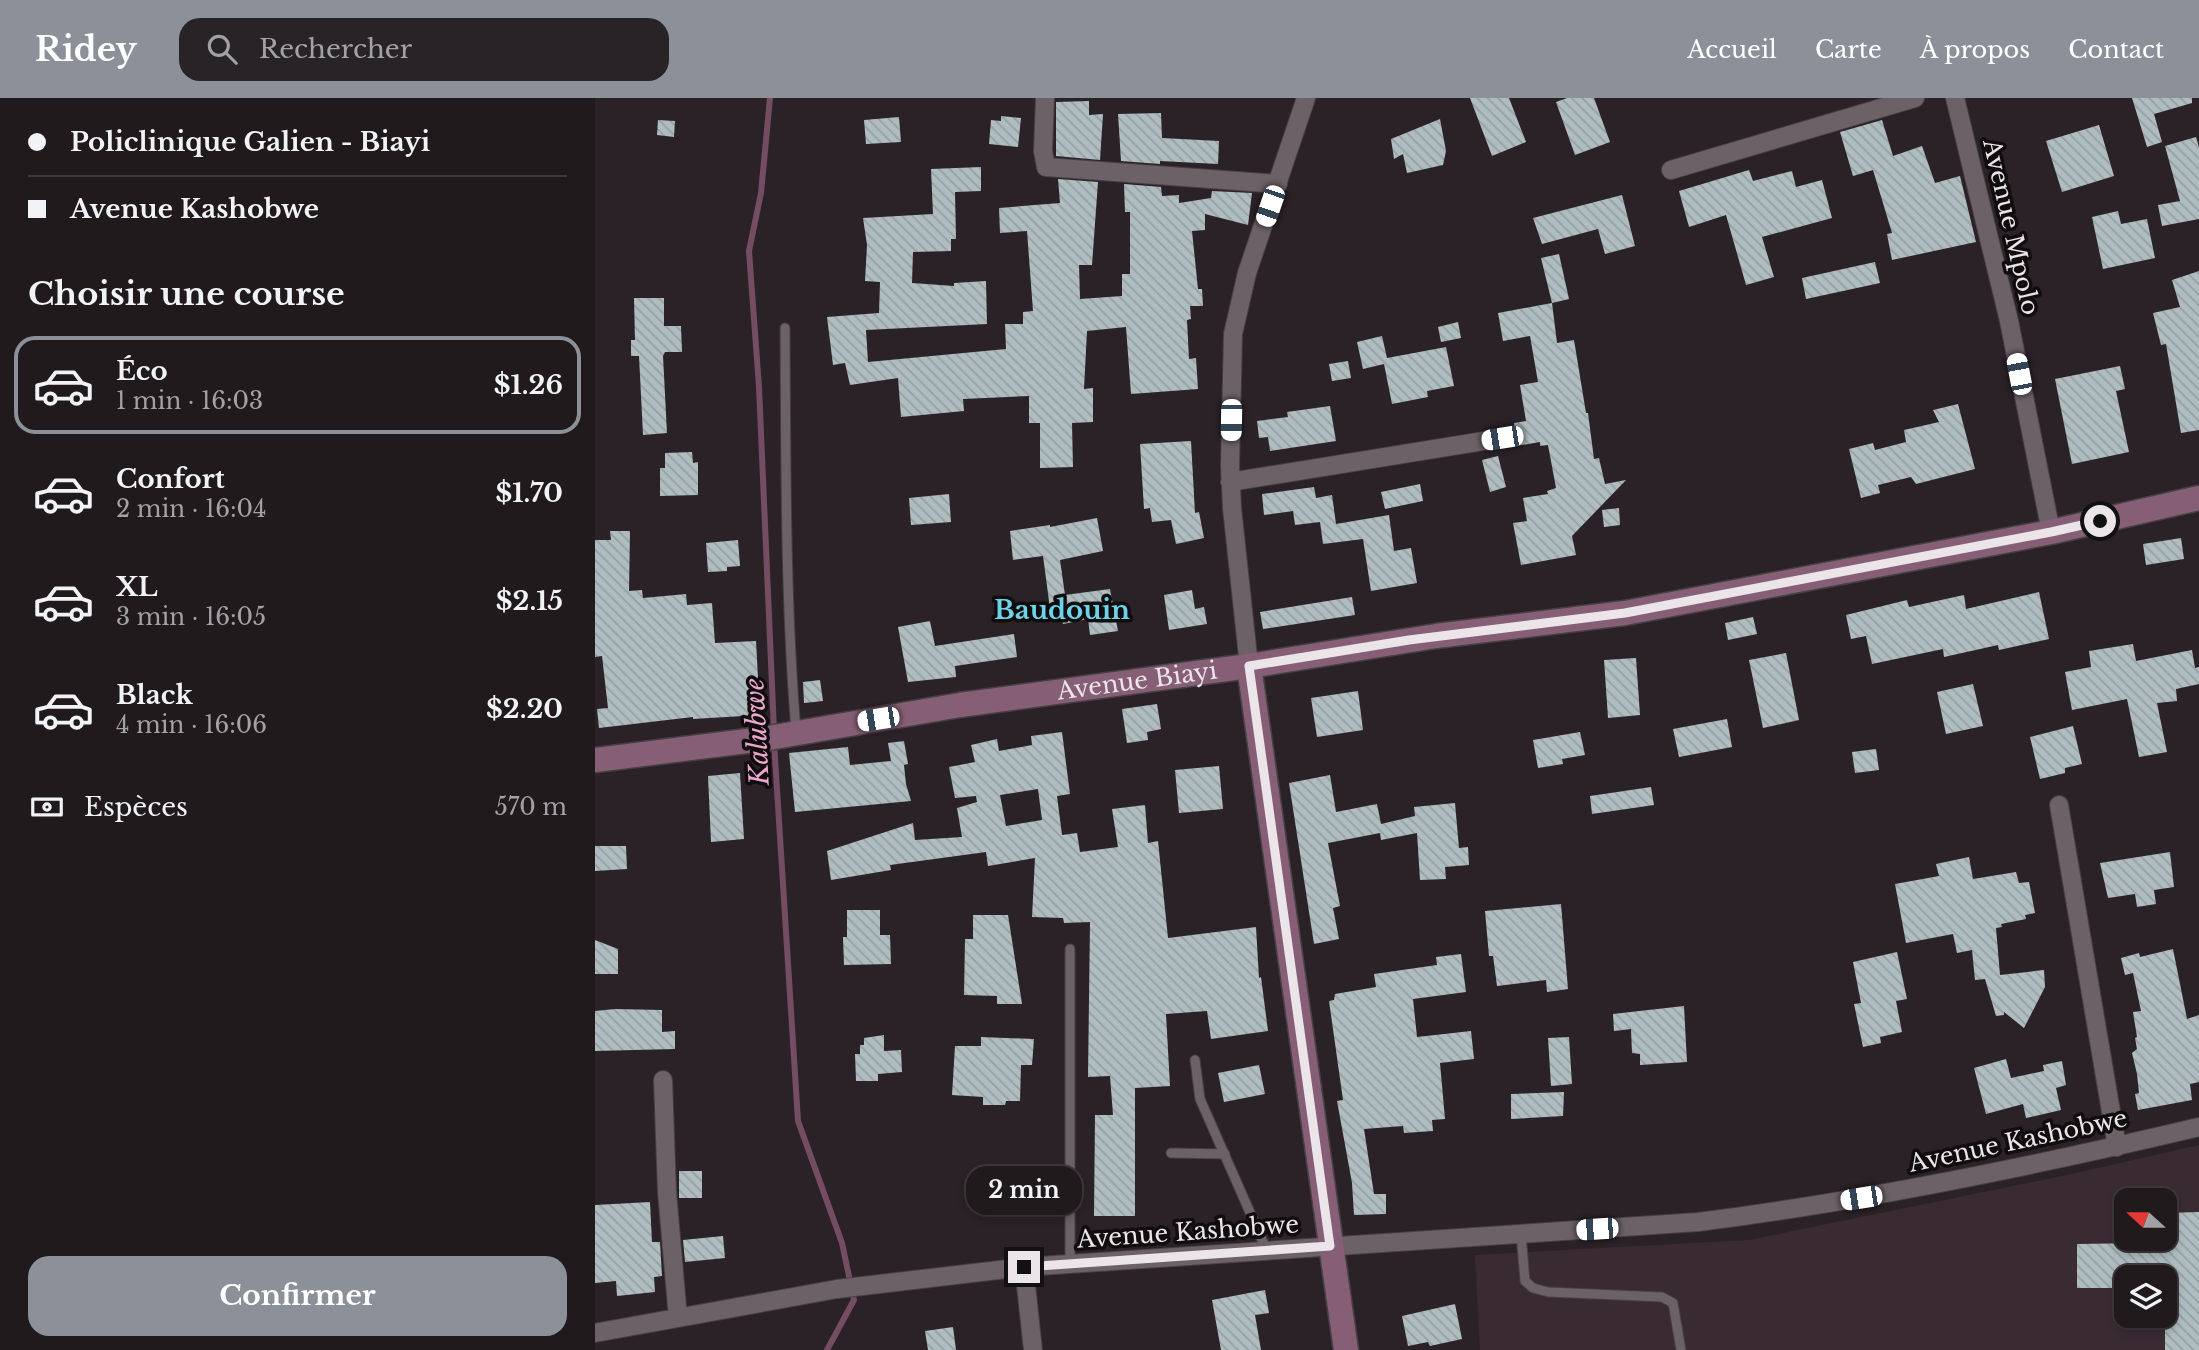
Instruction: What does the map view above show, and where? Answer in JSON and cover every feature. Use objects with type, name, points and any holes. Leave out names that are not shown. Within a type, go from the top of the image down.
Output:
[{"type":"street","points":[[1045,98],[1043,151],[1046,167],[1278,184]]},
{"type":"street","points":[[1306,98],[1247,273],[1233,334],[1230,482],[1249,666],[1346,1350]]},
{"type":"street","points":[[1671,170],[1915,98]]},
{"type":"street","name":"Avenue Mpolo","points":[[1955,98],[2009,321],[2051,532]]},
{"type":"street","points":[[1230,482],[1502,438]]},
{"type":"street","name":"Avenue Biayi","points":[[595,760],[779,736],[972,704],[1249,666],[1409,640],[1638,611],[2051,532],[2199,498]]},
{"type":"street","points":[[2059,805],[2117,1147]]},
{"type":"street","points":[[663,1080],[667,1192],[678,1318]]},
{"type":"street","name":"Avenue Kashobwe","points":[[595,1333],[837,1289],[1024,1267],[1698,1222],[1764,1214],[1861,1198],[2117,1147],[2199,1127]]},
{"type":"street","points":[[1024,1267],[1033,1350]]},
{"type":"lane","points":[[779,736],[792,678],[787,544],[785,327]]},
{"type":"lane","points":[[1070,948],[1070,1264]]},
{"type":"lane","points":[[1195,1060],[1200,1099],[1267,1251]]},
{"type":"lane","points":[[1171,1153],[1225,1154]]},
{"type":"lane","points":[[1521,1234],[1525,1281],[1533,1287],[1548,1292],[1662,1297],[1673,1303],[1681,1350]]},
{"type":"shaded area","points":[[2199,1145],[2199,1350],[1480,1350],[1475,1255],[1749,1240]]},
{"type":"building","points":[[1470,98],[1509,98],[1526,142],[1492,156]]},
{"type":"building","points":[[1567,98],[1594,98],[1610,142],[1575,155],[1556,102]]},
{"type":"building","points":[[2132,98],[2192,98],[2192,103],[2154,114],[2162,142],[2147,147]]},
{"type":"building","points":[[1089,101],[1089,115],[1103,114],[1100,160],[1056,156],[1056,102]]},
{"type":"building","points":[[1161,113],[1162,138],[1219,141],[1218,164],[1121,161],[1118,114]]},
{"type":"building","points":[[1001,116],[1021,118],[1018,147],[989,144],[991,120],[1001,121]]},
{"type":"building","points":[[899,117],[901,142],[866,144],[864,120]]},
{"type":"building","points":[[1440,119],[1446,151],[1443,165],[1407,173],[1403,154],[1394,159],[1391,139]]},
{"type":"building","points":[[658,120],[675,121],[674,137],[657,135]]},
{"type":"building","points":[[1882,120],[1893,156],[1922,146],[1935,183],[1960,176],[1976,242],[1892,260],[1887,234],[1892,233],[1873,170],[1853,176],[1840,132]]},
{"type":"building","points":[[2099,125],[2114,176],[2062,192],[2046,141]]},
{"type":"building","points":[[2196,137],[2199,147],[2199,219],[2162,226],[2158,205],[2180,201],[2165,146]]},
{"type":"building","points":[[981,167],[981,191],[955,192],[956,239],[951,239],[951,251],[913,252],[912,283],[954,286],[954,283],[986,281],[987,324],[866,330],[868,362],[1006,349],[1005,324],[1023,324],[1023,312],[1033,311],[1027,231],[1000,233],[999,208],[1060,203],[1058,179],[1098,182],[1092,265],[1079,265],[1080,299],[1122,296],[1122,274],[1130,274],[1130,212],[1125,212],[1124,184],[1161,187],[1162,196],[1179,195],[1179,203],[1211,198],[1212,191],[1252,193],[1248,225],[1205,214],[1205,230],[1192,231],[1198,289],[1202,289],[1203,306],[1190,306],[1191,319],[1187,320],[1189,359],[1196,358],[1198,389],[1131,394],[1126,327],[1087,331],[1084,389],[1093,388],[1093,422],[1072,423],[1073,467],[1040,468],[1040,423],[1029,423],[1029,396],[963,399],[964,411],[901,417],[898,378],[850,385],[845,363],[833,365],[827,317],[879,313],[880,282],[865,281],[867,245],[863,218],[933,214],[931,169]]},
{"type":"building","points":[[1749,170],[1753,181],[1792,171],[1796,187],[1822,180],[1832,218],[1762,237],[1774,277],[1746,285],[1726,215],[1689,227],[1679,191]]},
{"type":"building","points":[[1622,195],[1635,246],[1605,254],[1598,229],[1542,244],[1533,218]]},
{"type":"building","points":[[2118,211],[2121,224],[2147,219],[2155,258],[2103,269],[2092,217]]},
{"type":"building","points":[[1559,254],[1569,299],[1552,303],[1541,258]]},
{"type":"building","points":[[1875,262],[1880,283],[1806,299],[1802,278]]},
{"type":"building","points":[[2199,271],[2199,430],[2181,433],[2166,344],[2161,345],[2153,313],[2180,307],[2172,280]]},
{"type":"building","points":[[634,298],[664,298],[664,326],[681,326],[682,352],[665,352],[663,356],[667,433],[643,435],[639,356],[631,356],[631,340],[635,340]]},
{"type":"building","points":[[1552,303],[1557,343],[1574,340],[1594,459],[1599,458],[1605,484],[1626,480],[1572,536],[1576,555],[1521,565],[1513,523],[1527,521],[1523,498],[1548,494],[1547,491],[1556,488],[1548,445],[1540,446],[1540,442],[1516,446],[1514,423],[1526,421],[1520,385],[1538,382],[1530,336],[1503,341],[1498,313]]},
{"type":"building","points":[[1458,322],[1461,338],[1441,342],[1438,327]]},
{"type":"building","points":[[1382,336],[1387,358],[1446,347],[1454,386],[1427,391],[1428,397],[1392,404],[1384,364],[1363,369],[1357,342]]},
{"type":"building","points":[[1348,361],[1351,378],[1332,381],[1329,364]]},
{"type":"building","points":[[2120,366],[2125,389],[2116,391],[2129,452],[2072,464],[2055,379]]},
{"type":"building","points":[[1958,404],[1975,469],[1916,484],[1911,477],[1878,485],[1880,493],[1861,498],[1849,449],[1873,443],[1875,450],[1906,442],[1904,430],[1939,422],[1933,410]]},
{"type":"building","points":[[1330,406],[1336,441],[1270,451],[1268,437],[1259,438],[1257,421],[1288,417],[1287,412]]},
{"type":"building","points":[[1191,441],[1195,513],[1199,512],[1204,538],[1176,544],[1171,520],[1152,522],[1150,508],[1144,509],[1140,444]]},
{"type":"building","points":[[692,452],[693,463],[698,462],[698,495],[660,496],[660,468],[665,468],[665,453]]},
{"type":"building","points":[[1498,456],[1506,487],[1490,492],[1482,460]]},
{"type":"building","points":[[1420,484],[1423,501],[1385,509],[1381,492]]},
{"type":"building","points":[[1314,487],[1316,498],[1332,495],[1336,524],[1389,515],[1394,551],[1411,548],[1417,583],[1371,591],[1363,539],[1323,544],[1320,522],[1295,525],[1293,511],[1264,515],[1262,494]]},
{"type":"building","points":[[949,494],[951,522],[911,525],[909,498]]},
{"type":"building","points":[[1619,508],[1620,525],[1604,527],[1602,510]]},
{"type":"building","points":[[1097,518],[1103,551],[1060,560],[1065,595],[1110,589],[1118,631],[1090,635],[1088,619],[1063,624],[1060,614],[1051,616],[1043,556],[1013,560],[1010,531]]},
{"type":"building","points":[[610,531],[630,531],[629,591],[642,590],[643,598],[686,594],[687,605],[712,603],[715,643],[756,641],[760,715],[693,717],[599,728],[597,709],[608,708],[602,656],[595,657],[595,540],[611,540]]},
{"type":"building","points":[[2181,538],[2184,559],[2146,565],[2143,544]]},
{"type":"building","points":[[738,540],[740,566],[727,567],[727,571],[708,572],[706,543]]},
{"type":"building","points":[[1192,590],[1195,609],[1204,607],[1207,624],[1169,630],[1164,595]]},
{"type":"building","points":[[2039,592],[2049,639],[1999,650],[1998,645],[1944,657],[1943,649],[1872,664],[1866,636],[1851,639],[1846,615],[1907,600],[1909,607],[1964,595],[1966,609]]},
{"type":"building","points":[[1352,597],[1355,615],[1263,629],[1260,612]]},
{"type":"building","points":[[1753,617],[1757,634],[1728,640],[1725,623]]},
{"type":"building","points":[[930,621],[935,646],[1014,634],[1017,657],[955,666],[956,677],[908,682],[898,627]]},
{"type":"building","points":[[2133,644],[2136,661],[2192,650],[2195,668],[2199,667],[2199,684],[2176,689],[2177,701],[2157,703],[2167,752],[2139,757],[2127,699],[2072,710],[2065,672],[2091,667],[2089,651]]},
{"type":"building","points":[[1786,653],[1799,720],[1763,728],[1749,660]]},
{"type":"building","points":[[1636,658],[1640,715],[1608,718],[1604,660]]},
{"type":"building","points":[[820,680],[823,701],[804,703],[803,682]]},
{"type":"building","points":[[1973,684],[1983,726],[1946,734],[1937,692]]},
{"type":"building","points":[[1358,691],[1363,730],[1317,737],[1311,698]]},
{"type":"building","points":[[1157,704],[1161,729],[1147,732],[1148,740],[1127,743],[1122,709]]},
{"type":"building","points":[[1727,719],[1732,747],[1679,757],[1673,729]]},
{"type":"building","points":[[2073,726],[2082,764],[2065,768],[2065,773],[2040,779],[2030,737]]},
{"type":"building","points":[[1062,732],[1070,794],[1057,796],[1062,835],[1077,833],[1080,852],[1118,847],[1112,809],[1145,805],[1148,843],[1158,841],[1168,938],[1256,927],[1259,978],[1261,977],[1268,1031],[1211,1039],[1207,1011],[1166,1014],[1170,1086],[1135,1088],[1135,1216],[1094,1216],[1095,1115],[1113,1115],[1110,1076],[1088,1077],[1090,922],[1064,923],[1063,918],[1032,917],[1035,858],[988,866],[986,852],[890,865],[891,870],[831,880],[827,851],[913,823],[915,840],[962,837],[957,808],[977,802],[976,796],[955,798],[949,767],[975,762],[971,745],[997,739],[999,751],[1032,745],[1031,736]],"holes":[[[1038,789],[1042,820],[1006,826],[1000,795]]]},
{"type":"building","points":[[1580,732],[1585,755],[1562,759],[1563,764],[1538,768],[1533,740]]},
{"type":"building","points":[[904,741],[908,764],[904,765],[906,784],[911,801],[795,812],[789,753],[848,747],[850,765],[891,761],[888,743]]},
{"type":"building","points":[[1876,749],[1879,770],[1855,773],[1852,752]]},
{"type":"building","points":[[1219,766],[1223,809],[1179,813],[1175,770]]},
{"type":"building","points":[[740,773],[744,839],[711,842],[708,776]]},
{"type":"building","points":[[1330,775],[1336,812],[1377,804],[1381,824],[1415,816],[1414,807],[1455,803],[1459,848],[1468,847],[1469,865],[1445,867],[1446,879],[1420,880],[1417,833],[1381,840],[1380,833],[1328,843],[1340,906],[1333,908],[1339,939],[1314,944],[1289,783]]},
{"type":"building","points":[[1651,787],[1654,805],[1592,814],[1590,796]]},
{"type":"building","points":[[595,846],[626,846],[627,869],[595,871]]},
{"type":"building","points":[[2170,852],[2174,887],[2154,890],[2156,904],[2137,907],[2135,894],[2108,898],[2100,863]]},
{"type":"building","points":[[1969,857],[1973,879],[2016,872],[2019,883],[2029,882],[2035,913],[2025,915],[2026,919],[2001,924],[2002,927],[1996,928],[2000,975],[2044,970],[2045,987],[2024,1028],[2004,1012],[2004,1015],[1996,1016],[1985,979],[1975,980],[1972,950],[1957,953],[1953,934],[1906,943],[1895,884],[1939,876],[1936,864]]},
{"type":"building","points":[[1561,904],[1568,989],[1547,992],[1546,980],[1497,986],[1493,956],[1489,956],[1485,911]]},
{"type":"building","points":[[847,910],[880,910],[880,935],[890,935],[891,964],[844,965],[843,937],[847,937]]},
{"type":"building","points":[[973,915],[1008,915],[1022,1004],[997,1004],[997,996],[964,995],[965,939],[973,939]]},
{"type":"building","points":[[595,940],[618,949],[618,974],[595,974]]},
{"type":"building","points":[[2173,949],[2187,1019],[2199,1015],[2199,1082],[2190,1084],[2192,1100],[2138,1110],[2135,1094],[2139,1093],[2137,1074],[2132,1053],[2137,1049],[2133,1012],[2141,1011],[2133,973],[2125,975],[2121,958],[2139,953],[2140,957]]},
{"type":"building","points":[[1897,952],[1907,999],[1896,1001],[1902,1032],[1880,1037],[1881,1043],[1863,1047],[1854,1004],[1861,1003],[1853,962]]},
{"type":"building","points":[[1461,954],[1466,992],[1413,999],[1417,1037],[1471,1031],[1474,1059],[1440,1063],[1445,1119],[1432,1120],[1433,1131],[1404,1133],[1403,1126],[1364,1129],[1374,1194],[1386,1194],[1386,1214],[1354,1215],[1352,1183],[1337,1101],[1343,1100],[1329,1001],[1334,1000],[1335,994],[1376,987],[1374,974],[1437,965],[1436,957]]},
{"type":"building","points":[[1684,1006],[1687,1062],[1640,1065],[1640,1054],[1632,1053],[1631,1029],[1614,1031],[1613,1014]]},
{"type":"building","points":[[662,1010],[662,1032],[675,1031],[675,1049],[595,1051],[595,1011]]},
{"type":"building","points":[[884,1035],[884,1051],[901,1050],[902,1072],[878,1074],[878,1081],[856,1081],[855,1054],[860,1054],[860,1045],[864,1045],[864,1038]]},
{"type":"building","points":[[981,1037],[1034,1039],[1032,1065],[1021,1065],[1020,1101],[1006,1101],[1005,1105],[983,1105],[983,1097],[952,1095],[955,1046],[981,1046]]},
{"type":"building","points":[[1569,1037],[1572,1084],[1551,1086],[1548,1038]]},
{"type":"building","points":[[2006,1059],[2011,1078],[2044,1071],[2043,1065],[2062,1061],[2066,1085],[2056,1088],[2061,1110],[2026,1118],[2023,1104],[1986,1114],[1974,1068]]},
{"type":"building","points":[[1259,1065],[1265,1094],[1224,1102],[1218,1073]]},
{"type":"building","points":[[1564,1092],[1563,1116],[1511,1119],[1511,1094]]},
{"type":"building","points":[[679,1171],[702,1171],[702,1198],[679,1198]]},
{"type":"building","points":[[650,1202],[652,1242],[660,1242],[662,1276],[654,1277],[655,1292],[617,1296],[616,1281],[595,1283],[595,1205]]},
{"type":"building","points":[[2199,1212],[2199,1350],[2165,1350],[2165,1328],[2177,1328],[2177,1265],[2114,1265],[2114,1288],[2077,1288],[2077,1244],[2114,1243],[2114,1251],[2177,1251],[2177,1213]]},
{"type":"building","points":[[723,1236],[725,1258],[685,1262],[683,1240]]},
{"type":"building","points":[[1265,1290],[1269,1313],[1255,1315],[1261,1350],[1221,1350],[1212,1300]]},
{"type":"building","points":[[1455,1304],[1462,1339],[1430,1346],[1428,1342],[1408,1346],[1402,1316]]},
{"type":"building","points":[[953,1327],[956,1350],[928,1350],[925,1331]]},
{"type":"waterway","name":"Kalubwe","points":[[770,98],[761,193],[749,251],[759,387],[774,731]]},
{"type":"waterway","name":"Kalubwe","points":[[774,742],[798,1121],[842,1243],[854,1300],[827,1350]]},
{"type":"district","name":"Baudouin","points":[[1062,610]]},
{"type":"route","points":[[1024,1267],[1330,1246],[1249,666],[1409,640],[1625,613],[2100,521]]}]
